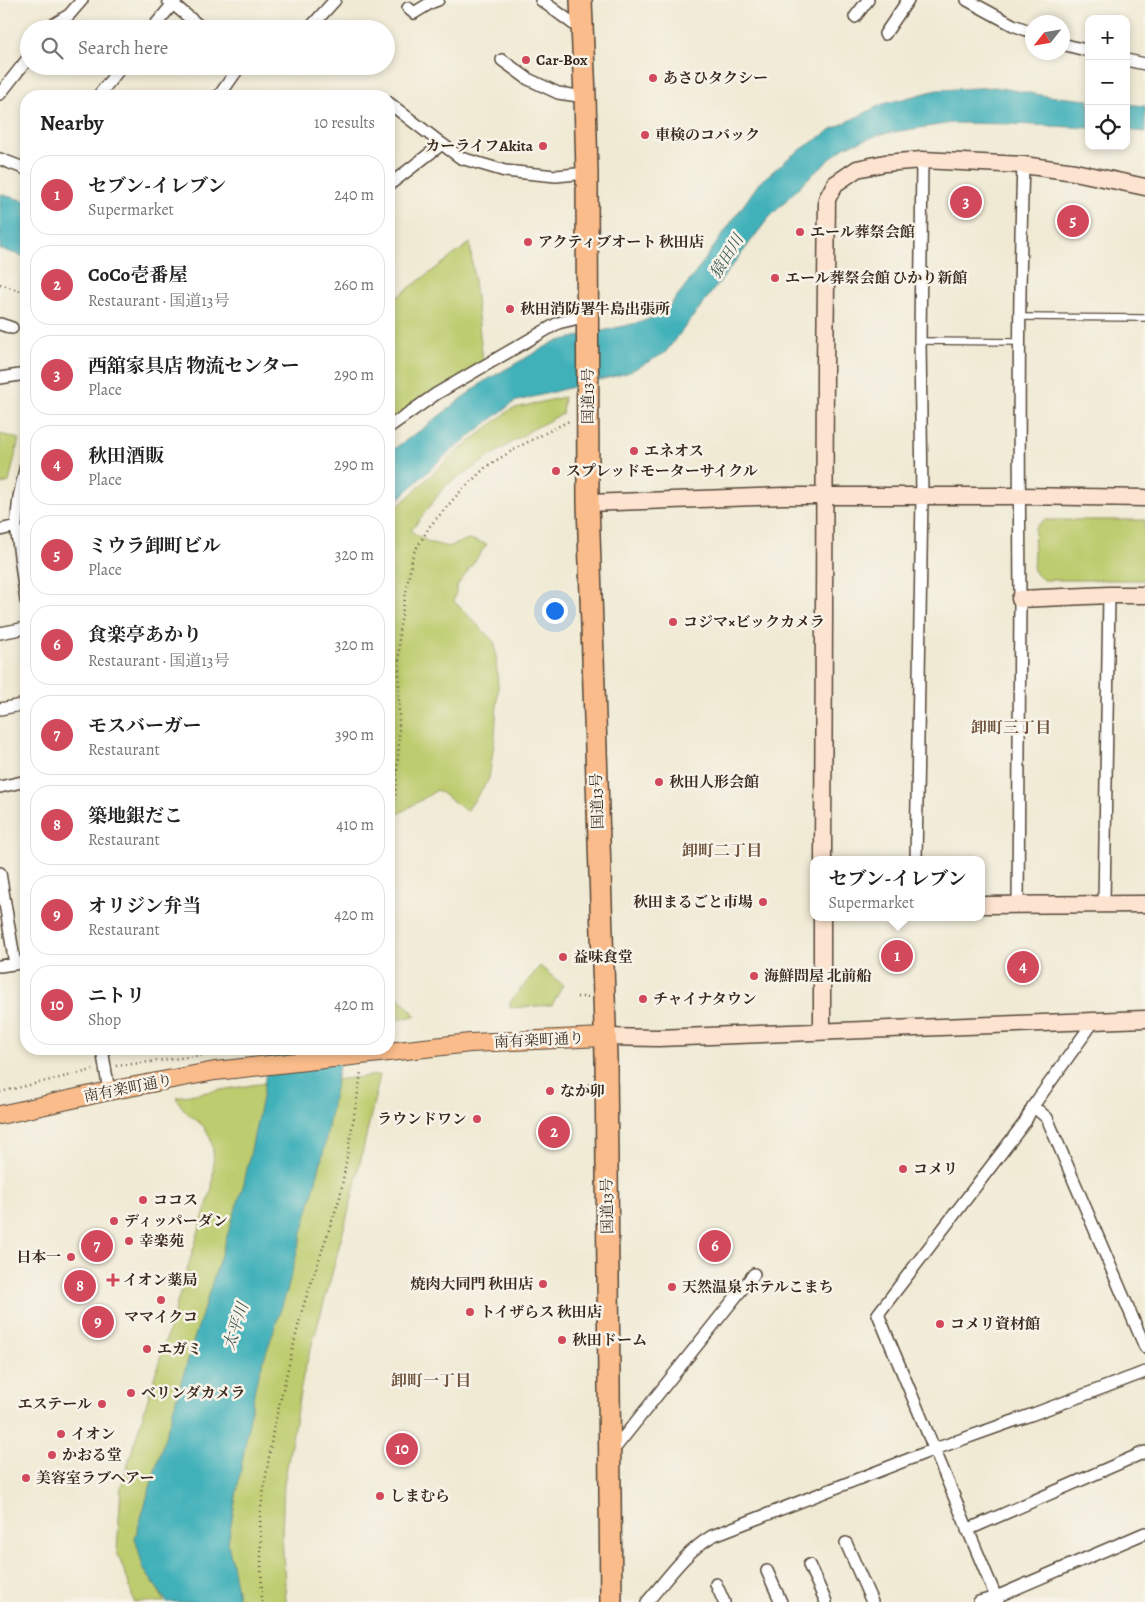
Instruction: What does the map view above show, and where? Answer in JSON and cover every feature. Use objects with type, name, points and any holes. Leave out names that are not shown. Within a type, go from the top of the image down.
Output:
[{"type":"highway","name":"国道13号","points":[[581,0],[586,97],[588,503],[604,1036],[611,1602]]},
{"type":"main road","name":"南有楽町通り","points":[[395,1052],[470,1043],[604,1036]]},
{"type":"main road","name":"南有楽町通り","points":[[0,1114],[215,1071],[367,1055]]},
{"type":"street","points":[[61,20],[69,15],[82,0]]},
{"type":"street","points":[[317,20],[335,0]]},
{"type":"street","points":[[408,8],[414,13],[438,0]]},
{"type":"street","points":[[541,0],[583,31]]},
{"type":"street","points":[[855,17],[868,0]]},
{"type":"street","points":[[885,34],[908,0]]},
{"type":"street","points":[[966,0],[1025,29]]},
{"type":"street","points":[[158,20],[172,1],[193,20]]},
{"type":"street","points":[[1070,46],[1085,50]]},
{"type":"street","points":[[502,60],[528,79],[558,93],[586,97]]},
{"type":"street","points":[[1130,61],[1145,64]]},
{"type":"street","points":[[0,94],[20,68]]},
{"type":"street","points":[[103,90],[115,75]]},
{"type":"street","points":[[223,90],[234,75]]},
{"type":"street","points":[[395,108],[461,158],[505,171],[556,176],[586,173]]},
{"type":"street","points":[[395,180],[442,144]]},
{"type":"street","points":[[0,159],[20,167]]},
{"type":"street","points":[[916,856],[922,496],[920,341],[922,160]]},
{"type":"street","points":[[823,856],[827,199],[835,184],[857,169],[885,162],[922,160],[1023,165],[1075,172],[1145,187]]},
{"type":"street","points":[[1018,905],[1020,317],[1023,165]]},
{"type":"street","points":[[395,423],[436,394],[558,323],[588,321]]},
{"type":"street","points":[[0,324],[12,328]]},
{"type":"street","points":[[0,378],[20,375]]},
{"type":"street","points":[[588,503],[773,497],[1019,496],[1145,498]]},
{"type":"street","points":[[20,512],[16,526],[20,556]]},
{"type":"street","points":[[0,530],[16,526]]},
{"type":"street","points":[[1104,904],[1109,595]]},
{"type":"street","points":[[1020,599],[1145,595]]},
{"type":"street","points":[[0,633],[20,629]]},
{"type":"street","points":[[0,709],[20,705]]},
{"type":"street","points":[[0,786],[20,782]]},
{"type":"street","points":[[0,873],[20,959]]},
{"type":"street","points":[[985,905],[1145,904]]},
{"type":"street","points":[[822,921],[822,1031]]},
{"type":"street","points":[[0,966],[20,963]]},
{"type":"street","points":[[604,1036],[658,1038],[1145,1019]]},
{"type":"street","points":[[997,1600],[878,1314],[1025,1122],[1033,1106],[1094,1021]]},
{"type":"street","points":[[103,1055],[109,1091]]},
{"type":"street","points":[[1033,1106],[1047,1118],[1145,1347]]},
{"type":"street","points":[[610,1454],[754,1274]]},
{"type":"street","points":[[647,1602],[683,1559],[698,1544],[712,1536],[935,1449],[1145,1372]]},
{"type":"street","points":[[967,1530],[1145,1452]]},
{"type":"street","points":[[979,1602],[997,1600],[1145,1533]]},
{"type":"street","points":[[846,1544],[872,1602]]},
{"type":"street","points":[[809,1565],[826,1602]]},
{"type":"street","points":[[767,1571],[781,1602]]},
{"type":"street","points":[[716,1584],[724,1602]]},
{"type":"lane","points":[[1020,317],[1145,318]]},
{"type":"lane","points":[[920,341],[1020,342]]},
{"type":"path","points":[[0,284],[20,291]]},
{"type":"path","points":[[395,800],[399,743],[398,631],[412,554],[430,526],[458,494],[487,466],[520,446],[569,421]]},
{"type":"path","points":[[0,1092],[105,1067],[203,1055]]},
{"type":"path","points":[[262,1602],[260,1514],[273,1431],[302,1310],[340,1197],[359,1087],[358,1056]]},
{"type":"green space","points":[[470,243],[483,362],[395,418],[395,299]]},
{"type":"green space","points":[[564,397],[562,414],[531,430],[445,486],[411,531],[428,542],[448,547],[468,539],[487,544],[457,586],[454,601],[495,643],[498,687],[495,737],[489,779],[467,811],[437,790],[395,816],[395,509],[453,455],[511,409]]},
{"type":"green space","points":[[0,434],[19,439],[9,482],[0,485]]},
{"type":"green space","points":[[1044,520],[1145,520],[1145,580],[1043,580],[1033,571],[1035,528]]},
{"type":"green space","points":[[540,966],[563,985],[552,1005],[510,1008],[510,1002]]},
{"type":"green space","points":[[395,993],[416,1016],[395,1020]]},
{"type":"green space","points":[[380,1075],[352,1198],[303,1376],[284,1484],[282,1535],[286,1602],[231,1602],[220,1544],[227,1491],[335,1080]]},
{"type":"green space","points":[[271,1082],[153,1581],[165,1602],[134,1602],[117,1552],[121,1487],[212,1188],[213,1155],[207,1131],[185,1110],[176,1097]]},
{"type":"water","name":"猿田川","points":[[995,87],[1047,96],[1085,100],[1085,128],[952,123],[882,134],[844,147],[804,182],[768,219],[665,353],[627,373],[514,402],[438,462],[395,502],[395,448],[483,382],[554,342],[641,322],[664,313],[696,272],[759,183],[791,156],[832,129],[883,104],[937,90]]},
{"type":"water","points":[[1130,104],[1145,106],[1145,132],[1130,130]]},
{"type":"water","points":[[0,194],[20,199],[20,255],[0,249]]},
{"type":"water","name":"太平川","points":[[268,1055],[341,1055],[324,1150],[287,1291],[256,1383],[228,1542],[239,1602],[167,1602],[144,1570],[135,1538],[195,1336],[244,1183],[263,1093]]},
{"type":"place","name":"Car-Box","points":[[526,60]]},
{"type":"place","name":"あさひタクシー","points":[[653,78]]},
{"type":"place","name":"車検のコバック","points":[[645,135]]},
{"type":"place","name":"カーライフAkita","points":[[543,146]]},
{"type":"place","name":"西舘家具店 物流センター","points":[[966,202]]},
{"type":"place","name":"ミウラ卸町ビル","points":[[1073,221]]},
{"type":"place","name":"エール葬祭会館","points":[[800,232]]},
{"type":"place","name":"アクティブオート 秋田店","points":[[528,242]]},
{"type":"place","name":"エール葬祭会館 ひかり新館","points":[[775,278]]},
{"type":"place","name":"秋田消防署牛島出張所","points":[[510,309]]},
{"type":"place","name":"エネオス","points":[[634,451]]},
{"type":"place","name":"スプレッドモーターサイクル","points":[[556,471]]},
{"type":"place","name":"コジマ×ビックカメラ","points":[[673,622]]},
{"type":"place","name":"秋田人形会館","points":[[659,782]]},
{"type":"place","name":"秋田まるごと市場","points":[[763,902]]},
{"type":"place","name":"セブン-イレブン","points":[[897,956]]},
{"type":"place","name":"益味食堂","points":[[563,957]]},
{"type":"place","name":"秋田酒販","points":[[1023,967]]},
{"type":"place","name":"海鮮問屋 北前船","points":[[754,976]]},
{"type":"place","name":"チャイナタウン","points":[[643,999]]},
{"type":"place","name":"なか卯","points":[[550,1091]]},
{"type":"place","name":"ラウンドワン","points":[[477,1119]]},
{"type":"place","name":"CoCo壱番屋","points":[[554,1132]]},
{"type":"place","name":"コメリ","points":[[903,1169]]},
{"type":"place","name":"ココス","points":[[143,1200]]},
{"type":"place","name":"ディッパーダン","points":[[114,1221]]},
{"type":"place","name":"幸楽苑","points":[[129,1241]]},
{"type":"place","name":"モスバーガー","points":[[97,1246]]},
{"type":"place","name":"食楽亭あかり","points":[[715,1246]]},
{"type":"place","name":"日本一","points":[[71,1257]]},
{"type":"place","name":"イオン薬局","points":[[113,1280]]},
{"type":"place","name":"焼肉大同門 秋田店","points":[[543,1284]]},
{"type":"place","name":"築地銀だこ","points":[[80,1286]]},
{"type":"place","name":"天然温泉 ホテルこまち","points":[[672,1287]]},
{"type":"place","name":"ママイクコ","points":[[161,1300]]},
{"type":"place","name":"トイザらス 秋田店","points":[[470,1312]]},
{"type":"place","name":"オリジン弁当","points":[[98,1322]]},
{"type":"place","name":"コメリ資材館","points":[[940,1324]]},
{"type":"place","name":"秋田ドーム","points":[[562,1340]]},
{"type":"place","name":"エガミ","points":[[147,1349]]},
{"type":"place","name":"ベリンダカメラ","points":[[131,1393]]},
{"type":"place","name":"エステール","points":[[102,1404]]},
{"type":"place","name":"イオン","points":[[61,1434]]},
{"type":"place","name":"ニトリ","points":[[402,1449]]},
{"type":"place","name":"かおる堂","points":[[52,1455]]},
{"type":"place","name":"美容室ラブヘアー","points":[[26,1478]]},
{"type":"place","name":"しまむら","points":[[380,1496]]},
{"type":"district","name":"卸町三丁目","points":[[1011,727]]},
{"type":"district","name":"卸町二丁目","points":[[722,850]]},
{"type":"district","name":"卸町一丁目","points":[[431,1380]]}]
